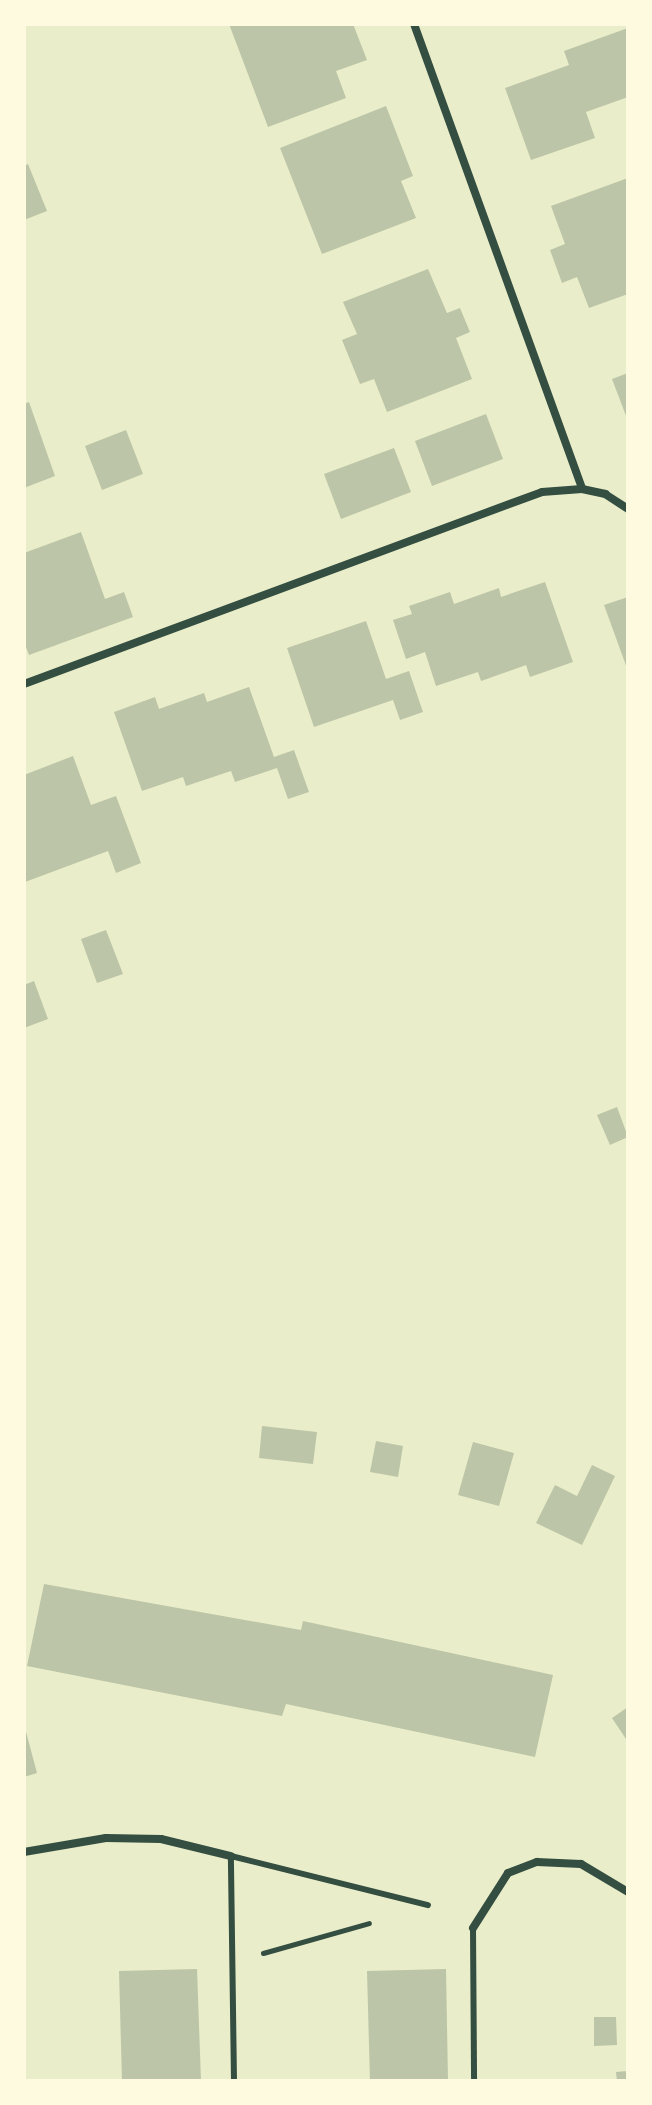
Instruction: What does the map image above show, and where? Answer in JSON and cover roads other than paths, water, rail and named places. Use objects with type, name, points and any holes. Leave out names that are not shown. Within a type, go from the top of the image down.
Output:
[{"type":"street","points":[[414,24],[582,489]]},
{"type":"street","points":[[24,684],[542,492],[582,489],[605,494],[628,509]]},
{"type":"street","points":[[24,1852],[134,1839],[161,1839],[231,1856]]},
{"type":"street","points":[[473,1928],[508,1873],[537,1862],[581,1864],[628,1892]]},
{"type":"lane","points":[[234,2081],[231,1856],[428,1905]]},
{"type":"lane","points":[[473,1928],[474,2081]]}]
